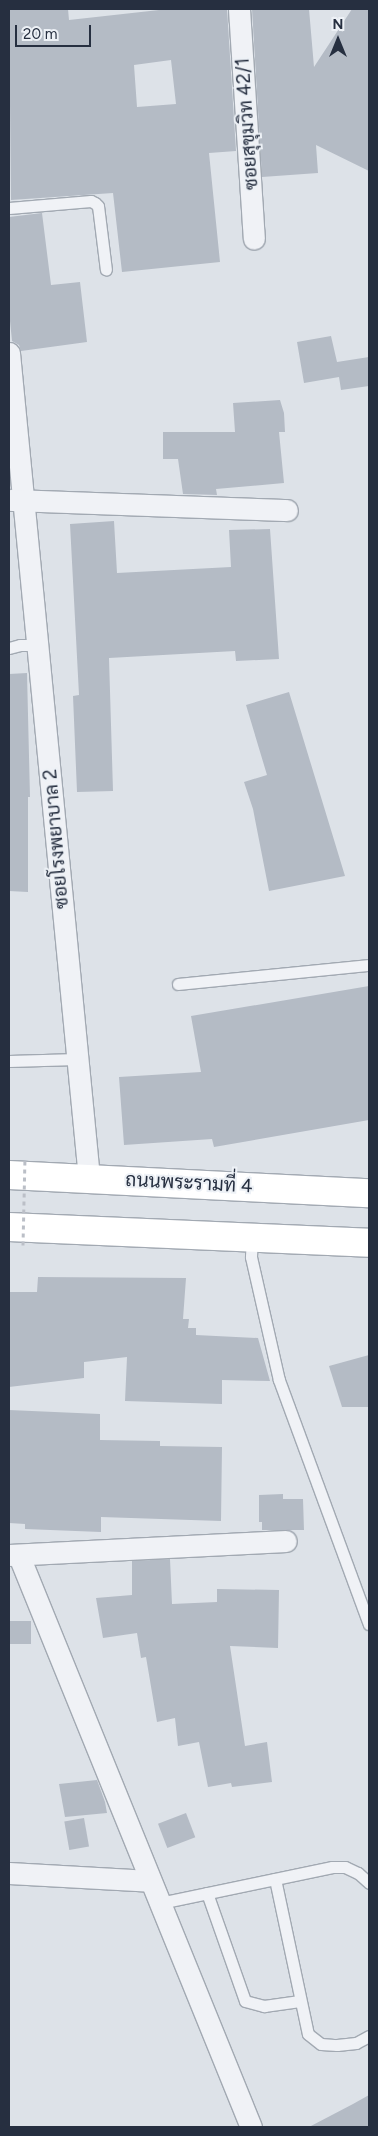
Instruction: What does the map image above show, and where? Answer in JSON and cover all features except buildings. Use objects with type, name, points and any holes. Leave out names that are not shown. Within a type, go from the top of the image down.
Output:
[{"type":"main road","name":"ถนนพระรามที่ 4","points":[[17,1166],[89,1178],[369,1193]]},
{"type":"main road","points":[[16,1236],[252,1237],[369,1243]]},
{"type":"street","name":"ซอยสุขุมวิท 42/1","points":[[239,9],[254,239]]},
{"type":"street","name":"ซอยโรงพยาบาล 2","points":[[9,354],[16,500],[38,645],[89,1178]]},
{"type":"street","points":[[16,500],[287,510]]},
{"type":"street","points":[[251,2127],[160,1903],[14,1555],[286,1541]]},
{"type":"street","points":[[9,1873],[150,1881]]},
{"type":"lane","points":[[9,208],[91,200],[98,206],[106,270]]},
{"type":"lane","points":[[10,647],[38,645]]},
{"type":"lane","points":[[178,984],[369,965]]},
{"type":"lane","points":[[9,1061],[77,1059]]},
{"type":"lane","points":[[252,1237],[251,1256],[279,1380],[369,1624]]},
{"type":"lane","points":[[160,1903],[332,1867],[345,1867],[358,1873],[369,1883]]},
{"type":"lane","points":[[275,1879],[308,2034],[321,2044],[337,2045],[356,2043],[369,2036]]},
{"type":"lane","points":[[207,1894],[245,2001],[264,2006],[300,2001]]},
{"type":"path","points":[[16,1236],[17,1166]]}]
